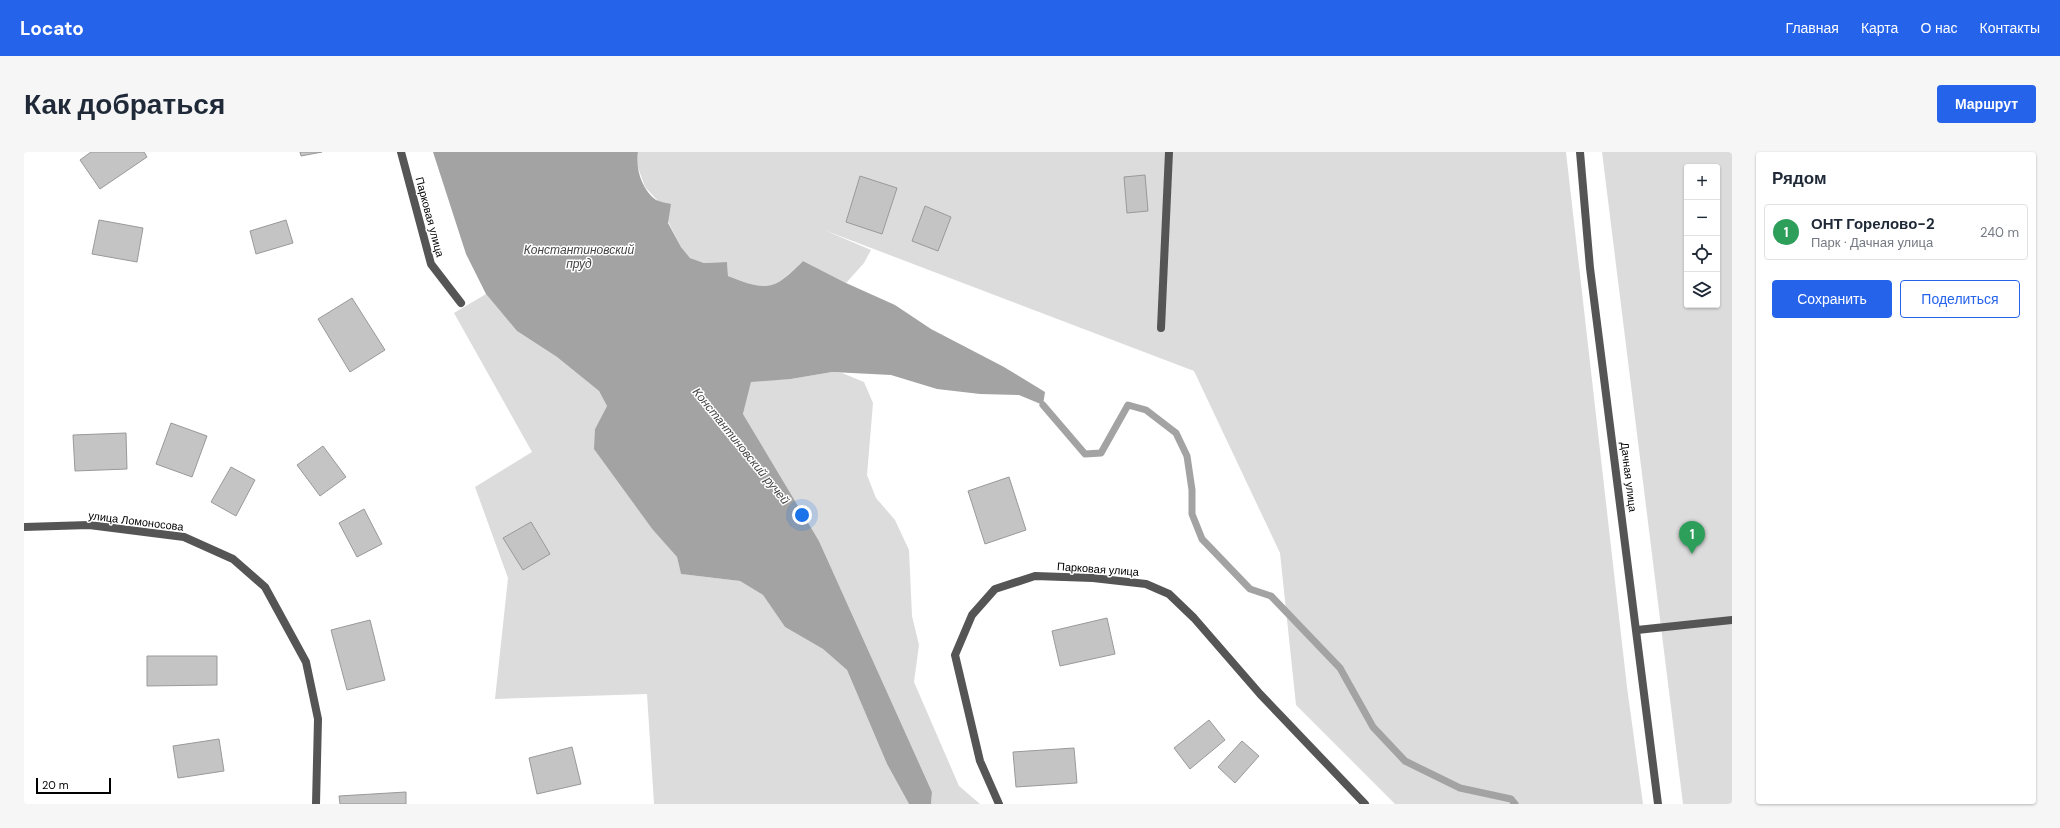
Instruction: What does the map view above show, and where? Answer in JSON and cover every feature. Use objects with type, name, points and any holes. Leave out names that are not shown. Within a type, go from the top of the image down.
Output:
[{"type":"street","name":"Парковая улица","points":[[401,152],[431,264],[461,303]]},
{"type":"street","points":[[1161,328],[1169,152]]},
{"type":"street","name":"Дачная улица","points":[[1580,152],[1590,268],[1658,804]]},
{"type":"street","name":"улица Ломоносова","points":[[24,527],[89,525],[184,537],[233,559],[265,587],[306,662],[318,719],[316,804]]},
{"type":"street","name":"Парковая улица","points":[[999,804],[980,761],[955,655],[972,615],[995,589],[1035,576],[1093,578],[1146,584],[1169,594],[1194,618],[1260,694],[1365,804]]},
{"type":"street","points":[[1637,630],[1732,620]]},
{"type":"shaded area","points":[[638,152],[1566,152],[1627,687],[1643,804],[1395,804],[1296,705],[1280,553],[1194,371],[824,230],[871,250],[864,263],[846,283],[803,261],[777,283],[769,285],[761,286],[728,276],[727,262],[704,263],[690,258],[681,247],[657,200],[645,187],[636,162]]},
{"type":"shaded area","points":[[1602,152],[1732,152],[1732,804],[1683,804]]},
{"type":"shaded area","points":[[486,294],[517,331],[557,357],[599,391],[607,406],[595,429],[653,530],[677,557],[681,574],[740,581],[763,595],[785,627],[823,649],[847,670],[887,764],[909,804],[654,804],[647,694],[495,699],[508,578],[475,487],[532,452],[454,313]]},
{"type":"shaded area","points":[[832,372],[842,373],[864,382],[873,403],[867,475],[876,498],[895,520],[909,550],[912,616],[919,645],[914,682],[959,786],[980,804],[931,804],[932,792],[819,541],[743,414],[751,381],[791,379]]},
{"type":"water","name":"Константиновский пруд","points":[[433,152],[638,152],[637,158],[639,172],[643,185],[656,200],[671,204],[668,223],[681,247],[690,258],[704,263],[727,262],[728,276],[762,286],[777,283],[785,278],[803,261],[846,283],[895,305],[931,329],[1004,367],[1045,392],[1043,405],[1019,395],[980,394],[937,389],[891,375],[832,372],[791,379],[751,382],[743,414],[819,541],[932,792],[931,804],[909,804],[887,764],[847,670],[823,649],[785,627],[763,595],[740,581],[681,574],[677,557],[653,530],[594,449],[595,429],[607,406],[599,391],[557,357],[517,331],[486,294],[466,254]]},
{"type":"building","points":[[91,152],[144,152],[147,157],[100,189],[80,160]]},
{"type":"building","points":[[300,152],[322,152],[301,156]]},
{"type":"building","points":[[1145,175],[1148,211],[1127,213],[1124,177]]},
{"type":"building","points":[[860,176],[897,188],[882,234],[846,222]]},
{"type":"building","points":[[925,206],[951,217],[938,251],[912,241]]},
{"type":"building","points":[[99,220],[143,228],[137,262],[92,254]]},
{"type":"building","points":[[286,220],[293,243],[256,254],[250,231]]},
{"type":"building","points":[[352,298],[385,350],[350,372],[318,319]]},
{"type":"building","points":[[171,423],[207,436],[192,477],[156,464]]},
{"type":"building","points":[[126,433],[127,469],[75,471],[73,435]]},
{"type":"building","points":[[323,446],[346,477],[320,496],[297,465]]},
{"type":"building","points":[[231,467],[255,480],[236,516],[211,502]]},
{"type":"building","points":[[1009,477],[1026,530],[985,544],[968,491]]},
{"type":"building","points":[[364,509],[382,544],[357,557],[339,523]]},
{"type":"building","points":[[531,522],[550,554],[523,570],[503,538]]},
{"type":"building","points":[[1107,618],[1115,654],[1060,666],[1052,631]]},
{"type":"building","points":[[370,620],[385,680],[347,690],[331,630]]},
{"type":"building","points":[[147,656],[217,656],[217,685],[147,686]]},
{"type":"building","points":[[1209,720],[1225,740],[1190,769],[1174,748]]},
{"type":"building","points":[[219,739],[224,771],[178,778],[173,746]]},
{"type":"building","points":[[1242,741],[1259,756],[1235,783],[1218,767]]},
{"type":"building","points":[[572,747],[581,784],[537,794],[529,758]]},
{"type":"building","points":[[1074,748],[1077,783],[1016,787],[1013,752]]},
{"type":"building","points":[[406,792],[406,804],[340,804],[339,796]]},
{"type":"waterway","points":[[1043,405],[1085,454],[1101,453],[1128,405],[1146,410],[1176,433],[1187,456],[1192,490],[1192,514],[1202,539],[1250,589],[1271,596],[1340,668],[1373,727],[1405,761],[1460,788],[1511,799],[1515,804]]},
{"type":"place","name":"ОНТ Горелово-2","points":[[1692,554]]},
{"type":"water label","name":"Константиновский ручей","points":[[741,446]]}]
